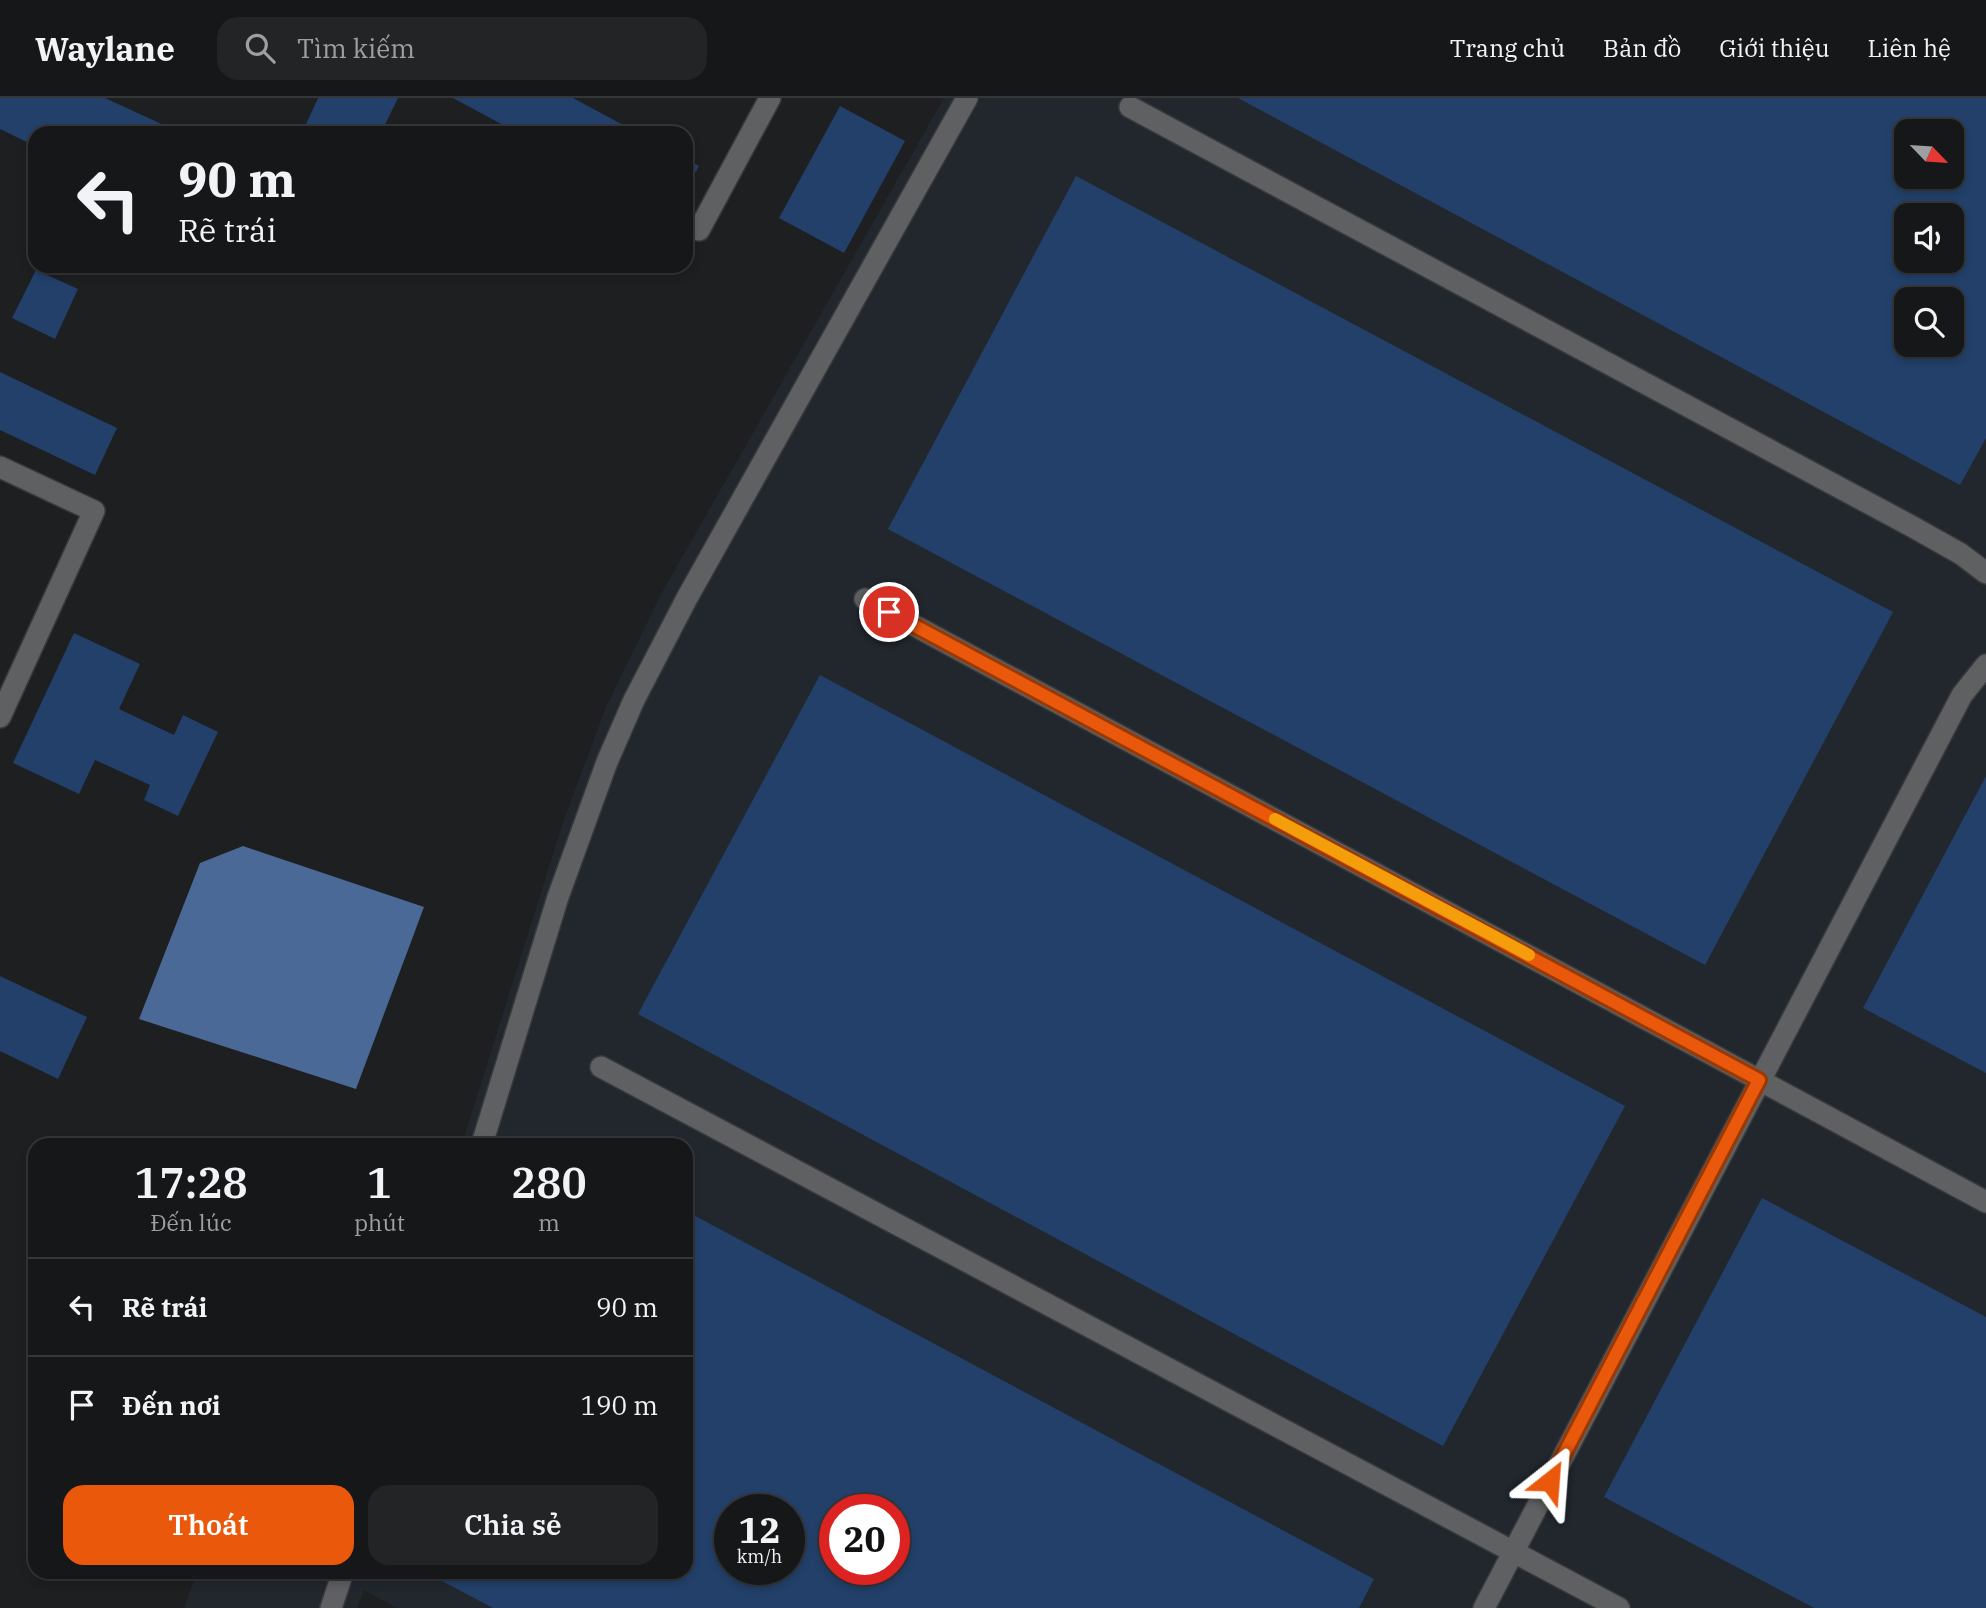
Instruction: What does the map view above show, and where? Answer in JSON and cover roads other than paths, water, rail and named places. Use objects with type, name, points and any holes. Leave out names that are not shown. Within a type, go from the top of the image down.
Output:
[{"type":"lane","points":[[484,1138],[558,897],[607,762],[634,700],[682,608],[967,98]]},
{"type":"lane","points":[[699,230],[762,101]]},
{"type":"lane","points":[[1130,107],[1913,527],[1961,554],[1986,573]]},
{"type":"lane","points":[[0,467],[94,511],[0,717]]},
{"type":"lane","points":[[865,599],[1986,1202]]},
{"type":"lane","points":[[1484,1608],[1962,695],[1986,665]]},
{"type":"lane","points":[[601,1067],[1619,1608]]},
{"type":"lane","points":[[331,1608],[341,1579]]},
{"type":"water","points":[[243,846],[424,907],[356,1089],[139,1019],[200,863]]}]
